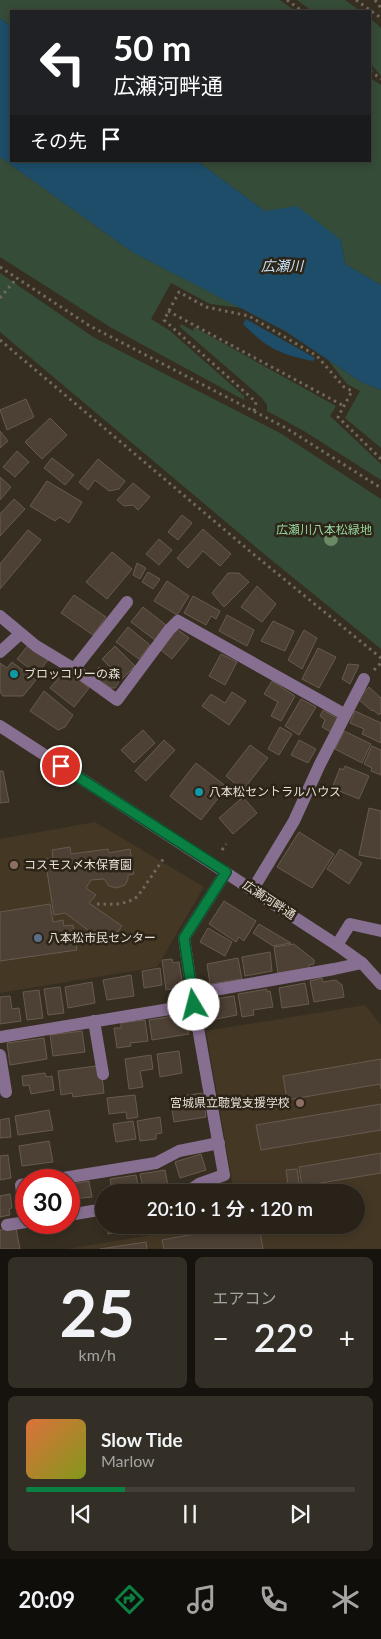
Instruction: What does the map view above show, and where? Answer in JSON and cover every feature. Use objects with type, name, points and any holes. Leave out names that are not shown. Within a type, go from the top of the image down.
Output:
[{"type":"street","points":[[74,670],[127,602]]},
{"type":"street","points":[[0,616],[36,646],[117,700],[168,630],[178,621],[344,714]]},
{"type":"street","points":[[0,652],[20,634]]},
{"type":"street","points":[[253,890],[294,821],[344,714],[364,679]]},
{"type":"street","name":"広瀬河畔通","points":[[0,726],[337,945],[362,963],[381,984]]},
{"type":"street","points":[[199,1184],[224,1175],[184,938],[226,872]]},
{"type":"street","points":[[337,945],[350,924],[381,931]]},
{"type":"street","points":[[0,1037],[94,1021],[362,963]]},
{"type":"street","points":[[94,1021],[103,1074]]},
{"type":"street","points":[[0,1055],[6,1092]]},
{"type":"street","points":[[80,1175],[156,1163],[179,1151],[219,1143]]},
{"type":"street","points":[[80,1213],[95,1210]]},
{"type":"street","points":[[7,1226],[15,1224]]},
{"type":"path","points":[[287,0],[301,10]]},
{"type":"path","points":[[356,0],[369,10]]},
{"type":"path","points":[[375,0],[381,8]]},
{"type":"path","points":[[371,11],[381,20]]},
{"type":"path","points":[[0,267],[90,326],[286,428],[381,488]]},
{"type":"path","points":[[0,298],[16,278]]},
{"type":"path","points":[[254,411],[256,402],[164,320],[178,292],[206,307],[249,316],[317,356],[344,386],[352,391],[338,417],[381,459]]},
{"type":"path","points":[[168,311],[344,406]]},
{"type":"path","points":[[0,340],[252,553],[381,658]]},
{"type":"path","points":[[222,850],[226,844]]},
{"type":"path","points":[[97,904],[119,904],[138,896],[164,858]]},
{"type":"shaded area","points":[[95,822],[204,887],[157,967],[0,993],[0,839]]},
{"type":"shaded area","name":"宮城県立聴覚支援学校","points":[[365,1005],[381,1025],[381,1249],[67,1249],[157,1234],[365,1234],[365,1184],[233,1184],[206,1031]]},
{"type":"green space","points":[[0,0],[280,0],[294,10],[10,10],[10,25],[0,18]]},
{"type":"green space","points":[[297,0],[345,0],[359,10],[311,10]]},
{"type":"green space","points":[[371,19],[381,28],[381,76],[371,64]]},
{"type":"green space","points":[[371,79],[381,85],[381,285],[345,264],[341,240],[265,211],[198,162],[371,162]]},
{"type":"green space","points":[[0,157],[132,252],[241,308],[210,304],[171,283],[151,319],[169,330],[244,396],[244,400],[110,327],[0,257]]},
{"type":"green space","name":"広瀬川八本松緑地","points":[[0,273],[93,337],[280,433],[381,499],[381,649],[258,549],[0,332]]},
{"type":"green space","points":[[181,324],[193,331],[194,327],[336,406],[330,416],[381,464],[381,480],[304,431],[267,411],[267,405],[262,398],[180,327]]},
{"type":"green space","points":[[328,360],[361,382],[381,390],[381,448],[345,418],[360,391],[347,384]]},
{"type":"water","name":"広瀬川","points":[[0,18],[10,25],[10,162],[198,162],[265,211],[297,206],[341,240],[345,264],[381,285],[381,390],[361,382],[285,331],[132,252],[0,157]]},
{"type":"water","points":[[246,319],[315,358],[313,361],[291,356],[267,345],[243,324]]},
{"type":"building","points":[[26,399],[34,417],[7,430],[0,410]]},
{"type":"building","points":[[50,418],[67,435],[42,459],[25,442]]},
{"type":"building","points":[[0,431],[8,441],[0,448]]},
{"type":"building","points":[[17,451],[29,462],[15,477],[3,467]]},
{"type":"building","points":[[52,458],[74,475],[65,485],[44,468]]},
{"type":"building","points":[[98,459],[125,481],[119,489],[109,491],[95,480],[88,490],[79,482]]},
{"type":"building","points":[[0,477],[11,487],[0,500]]},
{"type":"building","points":[[47,481],[82,502],[69,523],[60,517],[55,521],[30,506]]},
{"type":"building","points":[[133,483],[150,497],[138,510],[133,505],[124,506],[117,500]]},
{"type":"building","points":[[14,499],[25,509],[0,536],[0,514]]},
{"type":"building","points":[[182,515],[192,523],[178,540],[168,532]]},
{"type":"building","points":[[203,529],[231,554],[220,566],[203,551],[188,568],[177,558]]},
{"type":"building","points":[[28,530],[41,540],[0,589],[0,564]]},
{"type":"building","points":[[159,539],[172,550],[159,565],[146,554]]},
{"type":"building","points":[[112,552],[132,569],[107,599],[86,582]]},
{"type":"building","points":[[137,563],[146,568],[140,579],[133,575]]},
{"type":"building","points":[[148,572],[160,579],[153,589],[142,582]]},
{"type":"building","points":[[228,573],[239,573],[249,582],[224,607],[212,593]]},
{"type":"building","points":[[167,581],[189,596],[177,615],[154,601]]},
{"type":"building","points":[[257,586],[276,604],[262,622],[241,607]]},
{"type":"building","points":[[74,595],[106,617],[93,635],[61,613]]},
{"type":"building","points":[[193,596],[220,611],[216,619],[211,616],[206,625],[184,613]]},
{"type":"building","points":[[143,607],[166,625],[155,640],[131,622]]},
{"type":"building","points":[[227,615],[254,630],[247,646],[219,631]]},
{"type":"building","points":[[273,621],[294,631],[285,651],[261,641]]},
{"type":"building","points":[[128,627],[150,645],[139,659],[116,642]]},
{"type":"building","points":[[177,629],[189,638],[172,659],[161,650]]},
{"type":"building","points":[[304,630],[317,638],[302,669],[288,660]]},
{"type":"building","points":[[29,644],[48,660],[37,674],[17,659]]},
{"type":"building","points":[[115,646],[135,666],[122,679],[102,659]]},
{"type":"building","points":[[318,648],[336,657],[319,688],[302,679]]},
{"type":"building","points":[[221,654],[237,662],[225,685],[209,676]]},
{"type":"building","name":"ブロッコリーの森","points":[[12,662],[36,680],[23,696],[3,696],[0,692],[0,663],[7,668]]},
{"type":"building","points":[[348,664],[359,665],[350,684],[342,679]]},
{"type":"building","points":[[99,667],[119,682],[115,688],[111,688],[94,674]]},
{"type":"building","points":[[66,669],[89,688],[74,707],[50,688]]},
{"type":"building","points":[[272,681],[295,696],[281,721],[271,716],[278,702],[264,694]]},
{"type":"building","points":[[369,687],[381,698],[381,713],[379,715],[358,699]]},
{"type":"building","points":[[44,691],[73,715],[65,727],[58,730],[30,711]]},
{"type":"building","points":[[232,692],[246,701],[229,725],[202,706],[211,694],[225,703]]},
{"type":"building","points":[[301,699],[316,707],[299,735],[285,726]]},
{"type":"building","points":[[323,710],[337,718],[331,732],[322,727],[325,720],[320,716]]},
{"type":"building","points":[[355,711],[381,723],[381,743],[362,734],[364,729],[350,723]]},
{"type":"building","points":[[280,727],[292,734],[279,755],[268,749]]},
{"type":"building","points":[[143,730],[155,743],[134,763],[121,750]]},
{"type":"building","points":[[344,731],[371,744],[362,763],[335,749]]},
{"type":"building","points":[[164,740],[175,750],[146,781],[135,771]]},
{"type":"building","points":[[299,740],[316,749],[308,763],[291,755]]},
{"type":"building","points":[[250,745],[268,758],[243,790],[226,776]]},
{"type":"building","points":[[372,746],[381,750],[381,775],[371,771],[372,768],[364,764]]},
{"type":"building","name":"八本松セントラルハウス","points":[[196,763],[227,787],[201,820],[170,796]]},
{"type":"building","points":[[345,766],[369,776],[359,799],[332,788],[340,768],[343,770]]},
{"type":"building","points":[[0,771],[3,771],[9,802],[0,803]]},
{"type":"building","points":[[243,797],[257,813],[233,834],[219,818]]},
{"type":"building","points":[[369,808],[381,811],[381,859],[359,855]]},
{"type":"building","points":[[299,832],[334,854],[312,888],[277,867]]},
{"type":"building","points":[[70,847],[71,854],[108,849],[109,853],[130,849],[134,874],[128,875],[125,885],[117,888],[109,886],[104,879],[91,880],[86,888],[96,895],[89,903],[122,926],[108,945],[65,913],[54,915],[45,859],[53,858],[52,850]]},
{"type":"building","points":[[340,849],[362,863],[349,884],[327,869]]},
{"type":"building","points":[[224,901],[256,921],[244,941],[239,937],[236,942],[209,924]]},
{"type":"building","name":"八本松市民センター","points":[[50,904],[53,922],[63,920],[64,926],[73,925],[77,950],[0,961],[0,912]]},
{"type":"building","points":[[259,924],[291,943],[273,946],[253,933]]},
{"type":"building","points":[[208,928],[232,942],[225,956],[200,942]]},
{"type":"building","points":[[294,944],[314,960],[314,964],[309,965],[309,968],[278,973],[274,947]]},
{"type":"building","points":[[270,952],[272,971],[245,976],[242,957]]},
{"type":"building","points":[[238,958],[242,979],[210,984],[207,964]]},
{"type":"building","points":[[172,959],[173,963],[179,962],[183,987],[166,990],[162,960]]},
{"type":"building","points":[[160,968],[162,985],[144,988],[142,971]]},
{"type":"building","points":[[131,975],[134,996],[107,1000],[103,980]]},
{"type":"building","points":[[322,978],[323,982],[336,980],[342,985],[344,997],[314,1002],[310,981]]},
{"type":"building","points":[[92,982],[95,1003],[68,1008],[65,987]]},
{"type":"building","points":[[305,983],[309,1004],[282,1008],[279,988]]},
{"type":"building","points":[[60,987],[64,1013],[48,1015],[44,989]]},
{"type":"building","points":[[267,989],[267,992],[270,991],[273,1007],[253,1010],[254,1015],[242,1017],[238,994]]},
{"type":"building","points":[[39,990],[43,1018],[27,1020],[23,992]]},
{"type":"building","points":[[10,996],[12,1009],[19,1008],[21,1021],[0,1024],[0,997]]},
{"type":"building","points":[[234,996],[237,1015],[211,1020],[208,1000]]},
{"type":"building","points":[[186,1014],[189,1034],[152,1040],[149,1020]]},
{"type":"building","points":[[145,1020],[148,1041],[130,1043],[131,1046],[117,1048],[114,1028],[121,1028],[121,1023]]},
{"type":"building","points":[[82,1031],[85,1052],[53,1056],[50,1035]]},
{"type":"building","points":[[44,1038],[47,1059],[10,1065],[7,1043]]},
{"type":"building","points":[[179,1051],[182,1073],[160,1077],[157,1054]]},
{"type":"building","points":[[151,1055],[153,1069],[140,1071],[143,1087],[129,1089],[125,1059]]},
{"type":"building","points":[[381,1059],[381,1089],[380,1084],[287,1100],[283,1076]]},
{"type":"building","points":[[96,1066],[102,1076],[104,1093],[73,1097],[72,1093],[61,1095],[58,1071]]},
{"type":"building","points":[[45,1073],[46,1077],[52,1076],[54,1090],[31,1094],[29,1085],[23,1086],[22,1076]]},
{"type":"building","points":[[202,1093],[206,1117],[174,1122],[170,1098]]},
{"type":"building","points":[[135,1095],[138,1117],[127,1119],[126,1112],[109,1114],[107,1098]]},
{"type":"building","points":[[381,1104],[381,1130],[261,1150],[256,1125]]},
{"type":"building","points":[[49,1110],[53,1130],[18,1135],[15,1116]]},
{"type":"building","points":[[160,1117],[162,1133],[156,1134],[156,1139],[140,1141],[137,1121]]},
{"type":"building","points":[[9,1118],[11,1137],[0,1138],[0,1120]]},
{"type":"building","points":[[133,1121],[136,1139],[116,1142],[113,1124]]},
{"type":"building","points":[[49,1141],[53,1162],[22,1166],[19,1146]]},
{"type":"building","points":[[381,1153],[381,1173],[314,1184],[302,1184],[299,1167]]},
{"type":"building","points":[[201,1154],[206,1170],[180,1178],[175,1162]]},
{"type":"building","points":[[8,1155],[11,1178],[0,1180],[0,1156]]},
{"type":"building","points":[[297,1169],[299,1184],[288,1184],[286,1170]]},
{"type":"building","points":[[165,1170],[168,1184],[142,1184],[140,1174]]},
{"type":"building","points":[[136,1175],[138,1184],[111,1184],[110,1179]]},
{"type":"building","points":[[89,1181],[92,1197],[80,1198],[80,1182]]},
{"type":"building","points":[[10,1194],[12,1208],[9,1209],[10,1215],[0,1217],[0,1196]]},
{"type":"building","points":[[15,1228],[20,1249],[0,1249],[0,1230]]},
{"type":"building","points":[[195,1234],[260,1234],[263,1249],[164,1249],[162,1240]]},
{"type":"building","points":[[146,1242],[147,1249],[100,1249]]},
{"type":"place","name":"ブロッコリーの森","points":[[14,674]]},
{"type":"place","name":"八本松セントラルハウス","points":[[199,792]]},
{"type":"place","name":"コスモス〆木保育園","points":[[14,865]]},
{"type":"place","name":"八本松市民センター","points":[[38,938]]},
{"type":"place","name":"宮城県立聴覚支援学校","points":[[300,1103]]},
{"type":"route","points":[[61,766],[226,872],[184,938],[194,1005]]}]
